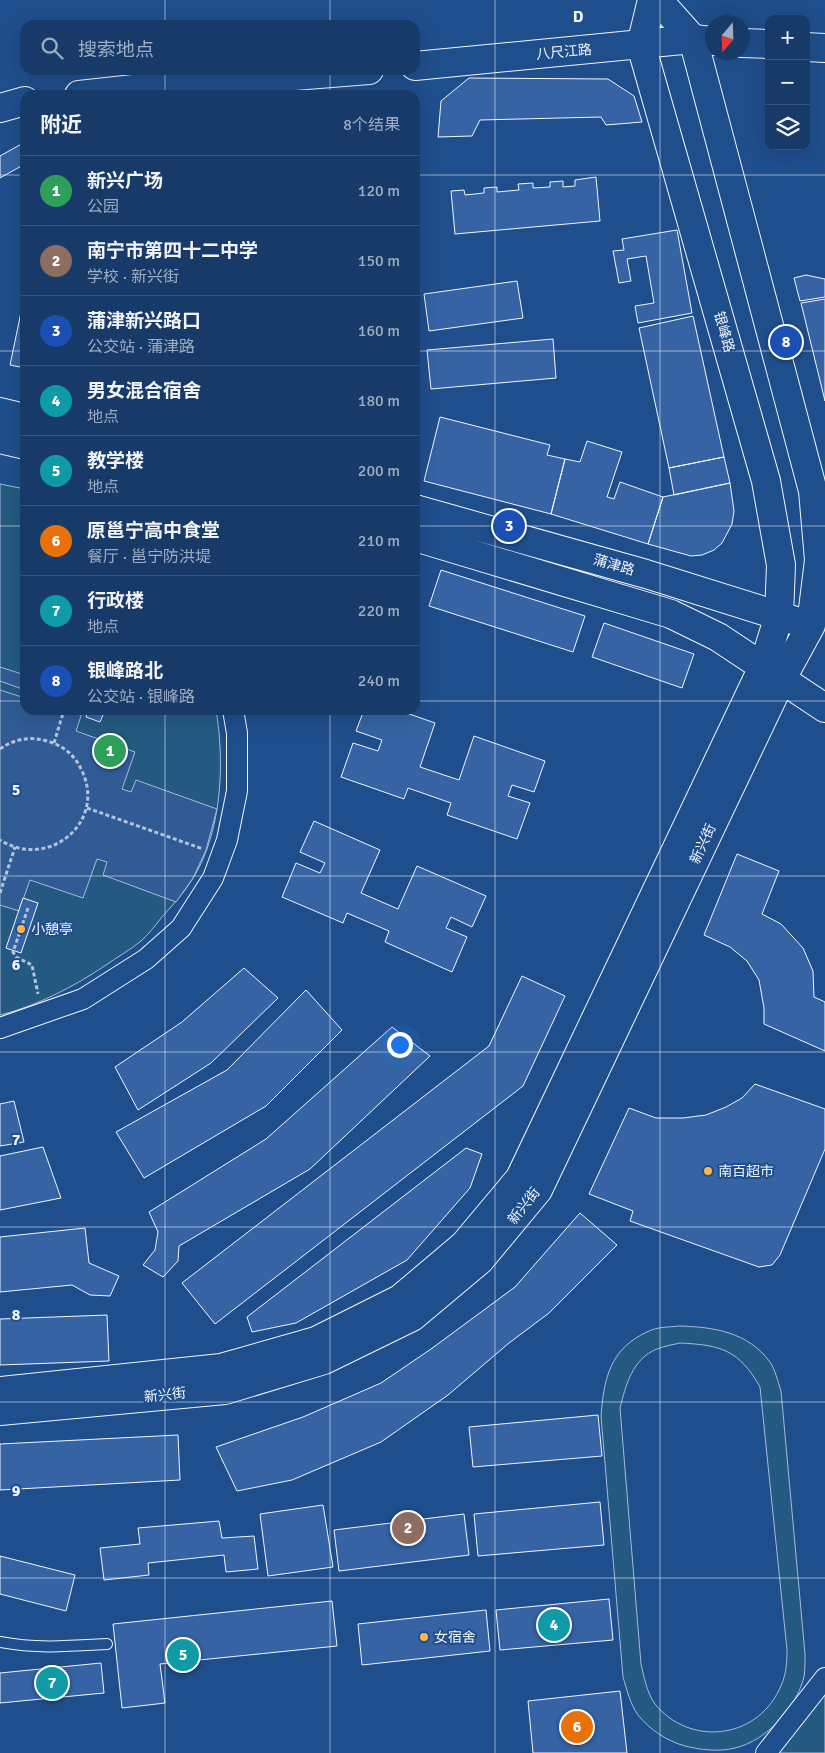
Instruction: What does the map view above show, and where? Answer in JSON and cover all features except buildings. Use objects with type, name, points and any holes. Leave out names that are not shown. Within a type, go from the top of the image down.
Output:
[{"type":"main road","name":"银峰路","points":[[652,0],[641,45],[766,481],[781,565],[779,616],[772,673]]},
{"type":"main road","points":[[658,0],[703,40],[813,491],[819,560],[818,629],[772,673]]},
{"type":"main road","name":"八尺江路","points":[[420,66],[703,40]]},
{"type":"main road","points":[[750,43],[765,44]]},
{"type":"main road","points":[[810,47],[825,48]]},
{"type":"main road","points":[[125,90],[307,75]]},
{"type":"main road","points":[[0,108],[20,102]]},
{"type":"main road","points":[[0,412],[20,417]]},
{"type":"main road","points":[[0,439],[20,444]]},
{"type":"main road","name":"蒲津路","points":[[420,510],[728,598],[818,629]]},
{"type":"main road","points":[[420,539],[671,614],[718,637],[825,708]]},
{"type":"main road","name":"新兴街","points":[[0,1391],[221,1368],[316,1341],[400,1298],[464,1245],[520,1178],[772,673]]},
{"type":"main road","name":"新兴街","points":[[0,1412],[226,1390],[324,1360],[412,1317],[480,1260],[538,1190],[772,673]]},
{"type":"street","points":[[0,1028],[83,999],[146,959],[181,928],[213,878],[227,840],[237,792],[237,733],[234,715]]},
{"type":"street","points":[[766,1753],[825,1678]]},
{"type":"lane","points":[[0,1642],[51,1647],[107,1644]]},
{"type":"path","points":[[54,743],[62,715]]},
{"type":"path","points":[[0,749],[7,744],[22,739],[38,739],[54,743],[68,751],[78,762],[86,777],[88,792],[86,808],[80,823],[70,835],[57,844],[44,849],[29,850],[15,847],[0,840]]},
{"type":"path","points":[[86,808],[206,850]]},
{"type":"path","points":[[0,893],[15,847]]},
{"type":"path","points":[[28,908],[13,952],[16,957],[32,965],[42,1014]]},
{"type":"shaded area","points":[[0,484],[20,488],[20,715],[217,715],[220,775],[215,820],[210,841],[202,861],[185,890],[149,933],[141,941],[69,988],[42,1001],[0,1015]]},
{"type":"shaded area","points":[[0,667],[20,673],[20,688],[0,681]]},
{"type":"shaded area","points":[[0,690],[20,696],[20,715],[81,715],[76,731],[135,752],[122,789],[131,792],[136,780],[217,809],[206,850],[193,878],[176,902],[103,875],[107,862],[97,859],[83,898],[30,880],[19,911],[0,905]]},
{"type":"shaded area","points":[[679,1326],[705,1328],[729,1333],[751,1344],[770,1362],[781,1391],[805,1654],[804,1677],[794,1700],[778,1722],[768,1731],[747,1744],[723,1750],[710,1750],[678,1744],[659,1734],[635,1711],[623,1677],[601,1416],[604,1389],[611,1366],[625,1346],[652,1330]],"holes":[[[680,1343],[718,1348],[736,1357],[760,1387],[787,1650],[783,1680],[768,1707],[754,1719],[738,1727],[721,1732],[685,1727],[669,1718],[655,1704],[646,1685],[641,1664],[620,1408],[631,1374],[648,1353],[662,1347]]]},
{"type":"shaded area","points":[[825,1678],[825,1753],[766,1753]]},
{"type":"place","name":"银峰路北","points":[[786,342]]},
{"type":"place","name":"蒲津新兴路口","points":[[509,526]]},
{"type":"place","name":"新兴广场","points":[[110,751]]},
{"type":"place","name":"小憩亭","points":[[21,929]]},
{"type":"place","name":"南百超市","points":[[708,1171]]},
{"type":"place","name":"南宁市第四十二中学","points":[[408,1528]]},
{"type":"place","name":"男女混合宿舍","points":[[554,1625]]},
{"type":"place","name":"女宿舍","points":[[424,1637]]},
{"type":"place","name":"教学楼","points":[[183,1655]]},
{"type":"place","name":"行政楼","points":[[52,1683]]},
{"type":"place","name":"原邕宁高中食堂","points":[[577,1727]]}]
